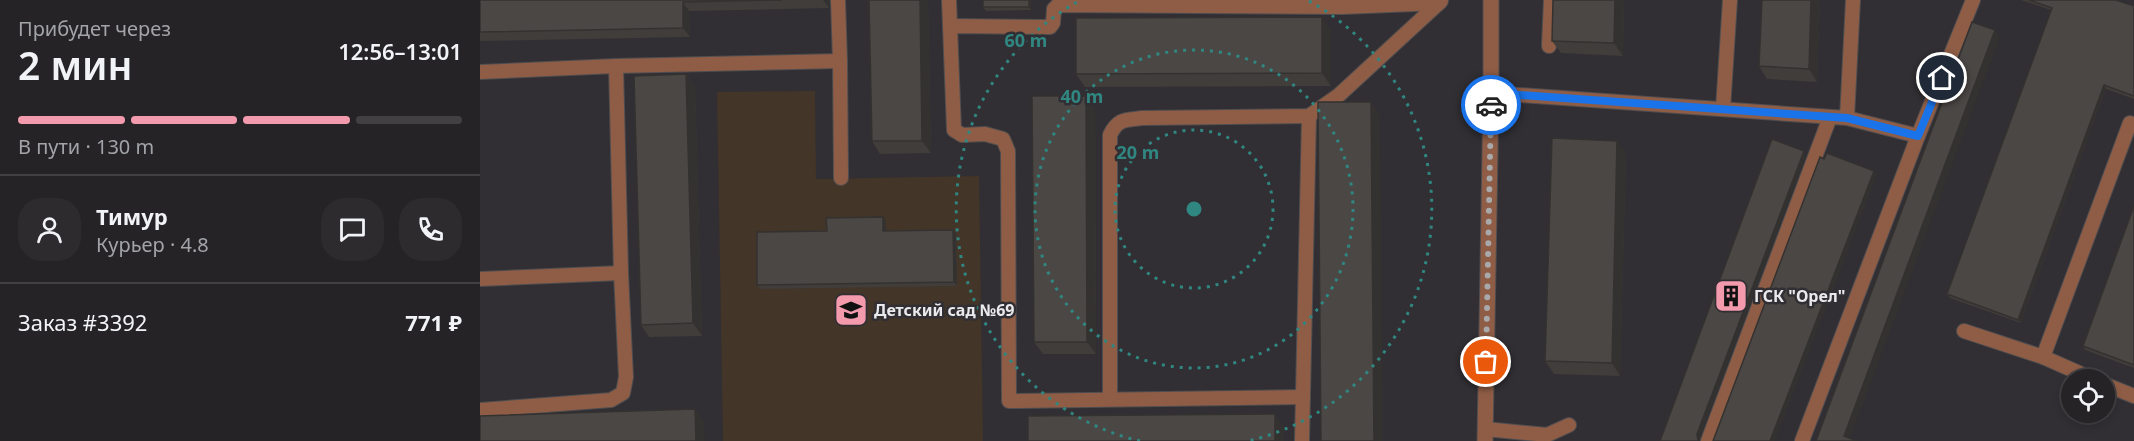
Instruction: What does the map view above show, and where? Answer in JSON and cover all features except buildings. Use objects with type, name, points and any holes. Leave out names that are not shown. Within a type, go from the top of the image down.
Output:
[{"type":"street","points":[[1485,435],[1491,0]]},
{"type":"lane","points":[[838,0],[841,178]]},
{"type":"lane","points":[[949,0],[954,130],[962,135],[985,134],[1003,139],[1008,151],[1008,401],[1302,397]]},
{"type":"lane","points":[[1549,46],[1551,0]]},
{"type":"lane","points":[[1723,109],[1730,0]]},
{"type":"lane","points":[[1847,118],[1853,0]]},
{"type":"lane","points":[[1802,441],[1918,136],[1973,0]]},
{"type":"lane","points":[[950,26],[1050,27],[1053,23],[1054,9],[1058,5],[1342,7],[1441,1]]},
{"type":"lane","points":[[1110,399],[1110,135],[1115,125],[1123,120],[1143,118],[1309,116],[1339,95],[1441,1]]},
{"type":"lane","points":[[480,72],[616,66],[840,61]]},
{"type":"lane","points":[[480,410],[611,400],[623,393],[626,377],[616,66]]},
{"type":"lane","points":[[1491,93],[1847,118],[1918,136]]},
{"type":"lane","points":[[1302,441],[1309,116]]},
{"type":"lane","points":[[1708,441],[1830,117]]},
{"type":"lane","points":[[2043,357],[2130,123]]},
{"type":"lane","points":[[480,279],[621,273]]},
{"type":"lane","points":[[1964,332],[2043,357],[2070,369]]},
{"type":"lane","points":[[2115,388],[2134,396]]},
{"type":"lane","points":[[1485,435],[1547,435],[1569,425]]},
{"type":"shaded area","name":"Детский сад №69","points":[[815,91],[816,179],[979,176],[983,441],[723,441],[717,92]]},
{"type":"way so far","points":[[1486,362],[1491,105]]},
{"type":"place","name":"ГСК \"Орел\"","points":[[1731,296]]},
{"type":"place","name":"Детский сад №69","points":[[851,310]]},
{"type":"route","points":[[1491,105],[1491,93],[1847,118],[1918,136],[1942,78]]}]
